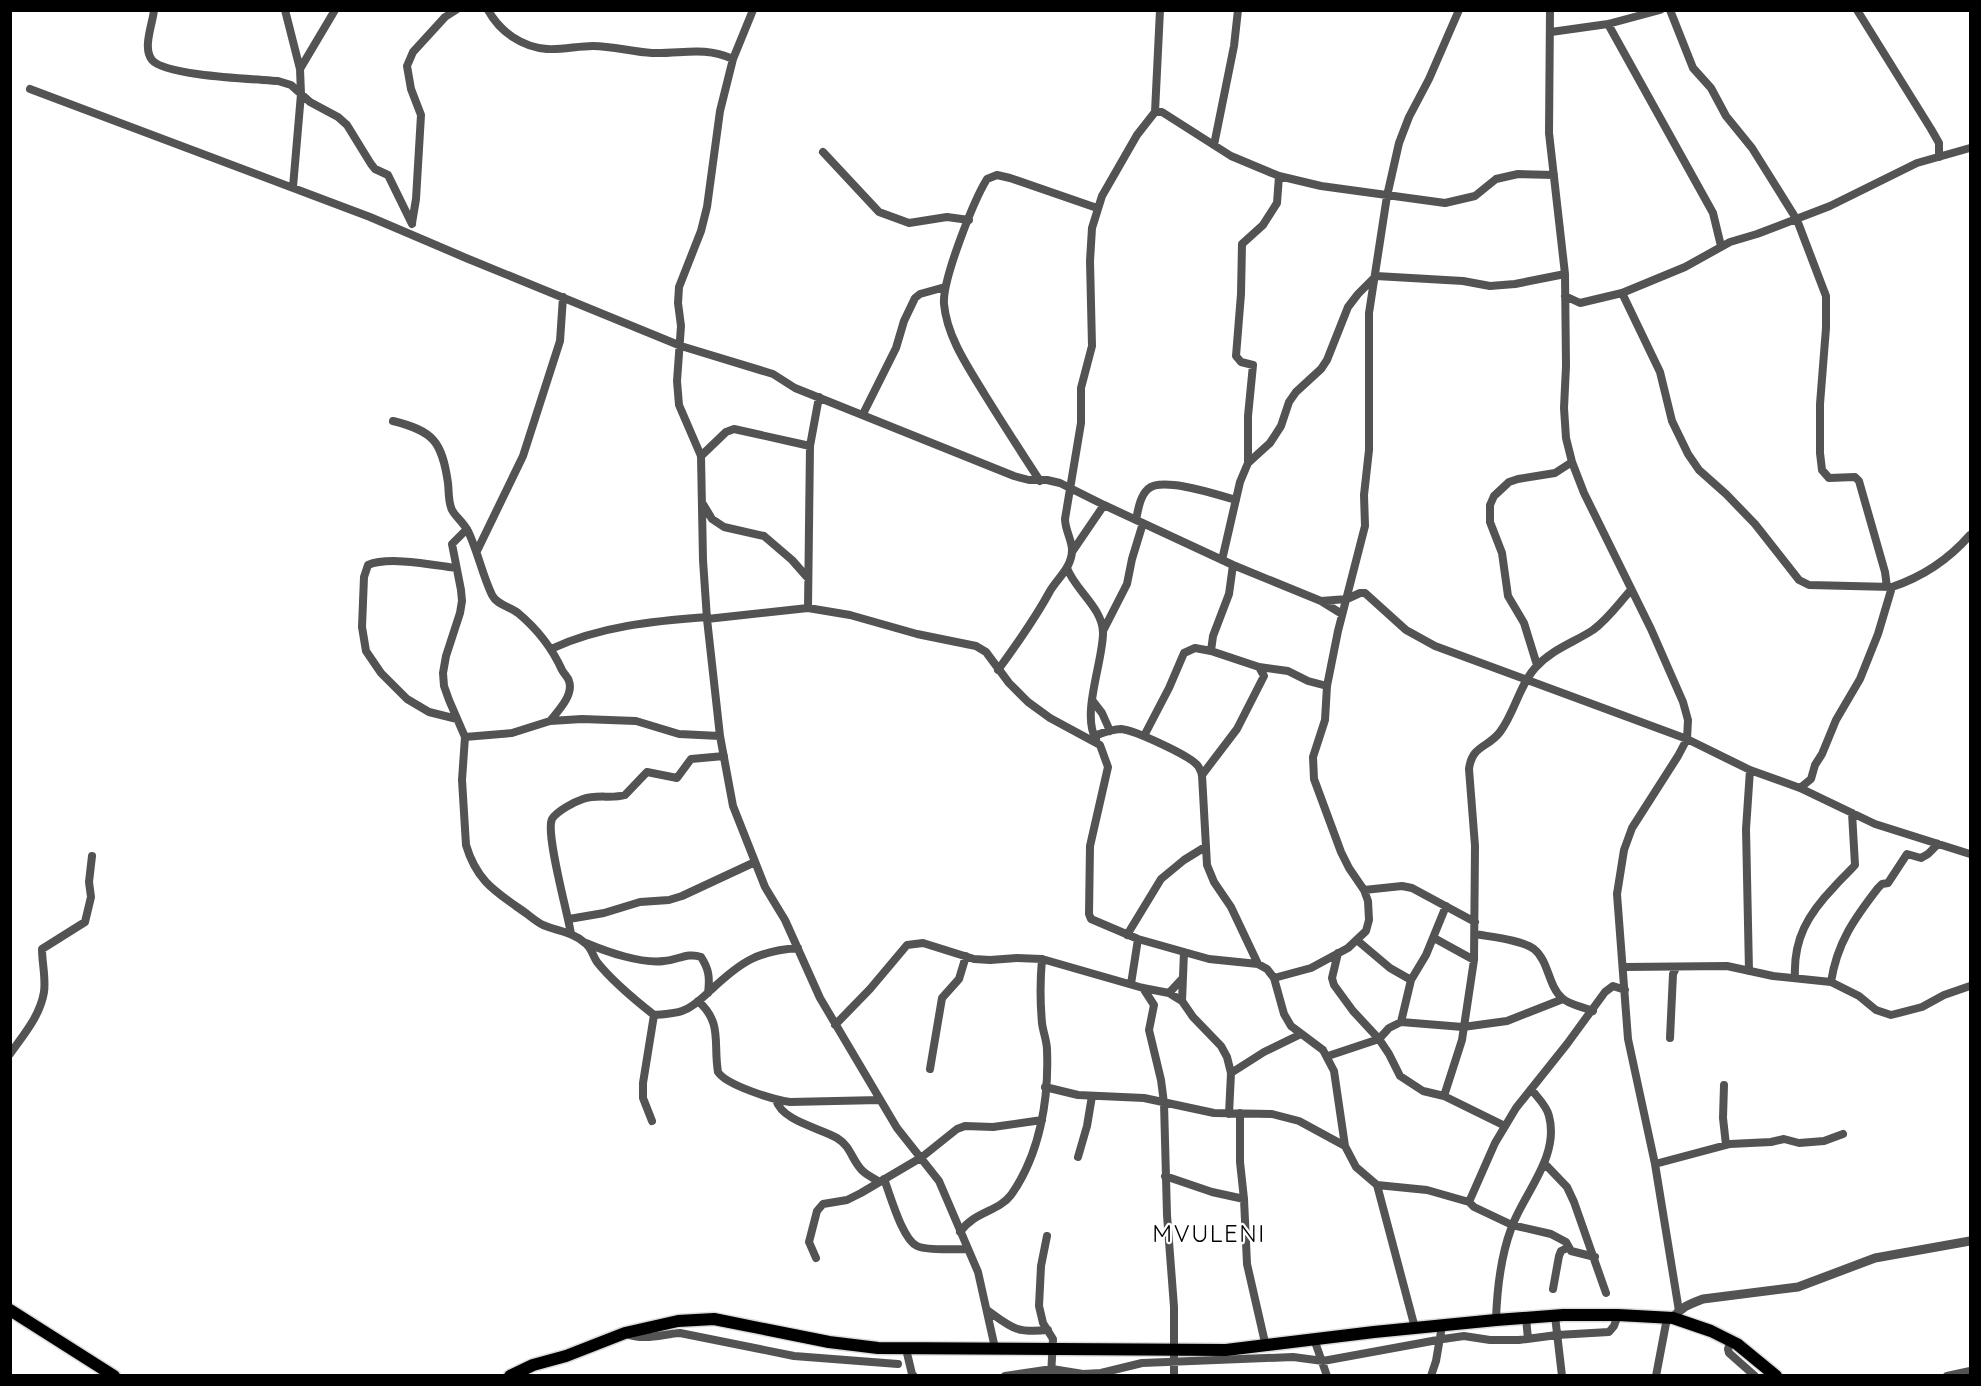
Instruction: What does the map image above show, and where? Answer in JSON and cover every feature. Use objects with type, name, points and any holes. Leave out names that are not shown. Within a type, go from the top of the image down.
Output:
[{"type":"main road","points":[[10,1310],[114,1376]]},
{"type":"main road","points":[[510,1376],[533,1365],[566,1356],[625,1333],[678,1321],[714,1319],[829,1342],[907,1354],[995,1348],[1053,1348],[1174,1356],[1223,1355],[1314,1340],[1496,1320],[1618,1314],[1673,1316],[1711,1330],[1731,1341],[1776,1376]]},
{"type":"street","points":[[154,10],[148,39],[150,57],[154,62],[172,70],[278,81],[291,85],[310,102],[338,117],[347,125],[375,169],[388,175],[411,224]]},
{"type":"street","points":[[285,10],[300,69],[301,94],[294,187]]},
{"type":"street","points":[[300,69],[335,10]]},
{"type":"street","points":[[410,233],[416,199],[421,115],[411,88],[407,66],[416,49],[445,17],[456,10]]},
{"type":"street","points":[[488,10],[508,34],[516,40],[537,47],[548,49],[602,46],[649,53],[709,51],[733,59]]},
{"type":"street","points":[[753,10],[733,59],[720,111],[707,207],[679,287],[678,303],[681,346],[677,381],[679,405],[700,456],[707,618],[720,736],[733,806],[765,887],[785,920],[820,998],[835,1025],[908,1143],[922,1157],[939,1181],[978,1272],[995,1348]]},
{"type":"street","points":[[1072,552],[1065,528],[1069,489],[1081,423],[1081,388],[1092,346],[1090,261],[1092,228],[1102,196],[1137,135],[1155,112],[1160,10]]},
{"type":"street","points":[[1214,145],[1234,46],[1238,10]]},
{"type":"street","points":[[1274,978],[1311,968],[1358,941],[1366,931],[1369,920],[1368,901],[1341,852],[1314,779],[1312,757],[1325,720],[1327,686],[1342,614],[1365,526],[1364,495],[1370,434],[1369,313],[1387,196],[1399,143],[1409,117],[1433,70],[1459,10]]},
{"type":"street","points":[[1551,10],[1549,133],[1565,274],[1564,408],[1566,438],[1584,493],[1683,702],[1688,720],[1687,739],[1632,828],[1624,850],[1617,894],[1628,1039],[1655,1164],[1673,1316],[1656,1376]]},
{"type":"street","points":[[1551,32],[1608,24],[1660,10]]},
{"type":"street","points":[[1670,10],[1693,68],[1711,88],[1729,120],[1752,148],[1797,219],[1826,296],[1820,405],[1822,470],[1829,478],[1855,477],[1859,481],[1889,587],[1878,634],[1860,679],[1836,720],[1810,779],[1800,788]]},
{"type":"street","points":[[1857,10],[1939,143],[1939,157]]},
{"type":"street","points":[[1608,24],[1713,213],[1721,246]]},
{"type":"street","points":[[30,89],[294,187],[681,346],[773,374],[795,388],[1014,476],[1029,480],[1053,480],[1233,565],[1321,601],[1342,614]]},
{"type":"street","points":[[1155,112],[1167,115],[1231,156],[1280,176],[1321,186],[1445,203],[1475,195],[1496,179],[1518,174],[1554,175]]},
{"type":"street","points":[[1565,296],[1580,303],[1622,293],[1685,267],[1721,246],[1830,206],[1903,169],[1971,148]]},
{"type":"street","points":[[823,152],[879,212],[909,224],[947,218],[969,220]]},
{"type":"street","points":[[1040,481],[1002,424],[949,330],[944,305],[945,287],[976,199],[987,179],[998,175],[1010,178],[1097,208]]},
{"type":"street","points":[[1222,560],[1240,482],[1248,463],[1248,416],[1254,371],[1253,366],[1241,362],[1236,356],[1241,294],[1241,248],[1244,241],[1263,225],[1277,203],[1280,176]]},
{"type":"street","points":[[1248,463],[1270,443],[1281,426],[1289,402],[1296,392],[1321,369],[1327,360],[1348,307],[1376,276],[1453,280],[1490,286],[1515,284],[1565,274]]},
{"type":"street","points":[[863,414],[896,348],[904,321],[915,298],[920,294],[945,287]]},
{"type":"street","points":[[1622,293],[1660,372],[1672,421],[1688,453],[1700,470],[1755,524],[1799,580],[1809,585],[1889,587],[1905,583],[1942,562],[1971,535]]},
{"type":"street","points":[[477,551],[523,456],[560,341],[563,297]]},
{"type":"street","points":[[808,608],[810,446],[819,397]]},
{"type":"street","points":[[393,421],[423,430],[437,444],[446,471],[452,510],[460,517],[477,551],[493,598],[516,612],[551,649],[570,682],[570,688],[561,708],[550,720]]},
{"type":"street","points":[[700,456],[726,432],[734,429],[810,446]]},
{"type":"street","points":[[1537,665],[1524,623],[1508,596],[1502,554],[1490,522],[1490,505],[1494,496],[1509,482],[1555,473],[1572,462]]},
{"type":"street","points":[[1236,500],[1184,487],[1156,484],[1144,493],[1127,584],[1103,631],[1092,700],[1091,717],[1094,736],[1108,767],[1090,846],[1089,914],[1096,923],[1138,939],[1222,961],[1258,964],[1267,969],[1274,978],[1284,1014],[1291,1026],[1328,1056],[1334,1071],[1345,1146],[1356,1167],[1377,1185],[1415,1328]]},
{"type":"street","points":[[702,501],[705,511],[712,519],[735,531],[764,536],[792,560],[807,577]]},
{"type":"street","points":[[998,670],[1025,634],[1067,568],[1072,552],[1104,505]]},
{"type":"street","points":[[466,529],[452,544],[462,601],[446,656],[444,686],[465,737],[462,780],[466,845],[475,870],[485,883],[500,896],[542,924],[571,934],[599,949],[646,961],[665,961],[689,955],[701,957],[708,967],[710,979],[708,993]]},
{"type":"street","points":[[456,568],[387,562],[368,565],[364,577],[362,627],[366,651],[381,673],[400,693],[419,708],[457,719]]},
{"type":"street","points":[[1211,651],[1213,636],[1229,594],[1233,565]]},
{"type":"street","points":[[1067,568],[1077,587],[1095,611],[1103,631]]},
{"type":"street","points":[[1444,1096],[1462,1040],[1474,960],[1476,846],[1470,761],[1474,753],[1498,735],[1506,724],[1526,679],[1537,665],[1560,647],[1592,630],[1631,590]]},
{"type":"street","points":[[1321,601],[1347,599],[1365,593],[1406,630],[1435,646],[1687,739],[1750,770],[1800,788],[1883,827],[1971,854]]},
{"type":"street","points":[[551,649],[596,633],[630,626],[808,608],[850,615],[917,634],[976,646],[986,652],[998,670],[1028,702],[1042,713],[1100,745]]},
{"type":"street","points":[[1144,736],[1184,653],[1195,648],[1211,651],[1259,667],[1267,672],[1288,671],[1308,681],[1327,686]]},
{"type":"street","points":[[1202,775],[1237,729],[1267,672]]},
{"type":"street","points":[[1092,700],[1102,713],[1110,731]]},
{"type":"street","points":[[465,737],[512,733],[550,720],[636,721],[678,734],[720,736]]},
{"type":"street","points":[[1094,736],[1119,729],[1144,736],[1199,766],[1202,775],[1207,865],[1214,882],[1231,907],[1258,964]]},
{"type":"street","points":[[571,934],[557,874],[551,832],[552,820],[559,813],[583,799],[625,795],[647,772],[677,778],[691,759],[724,756]]},
{"type":"street","points":[[1749,971],[1746,820],[1750,770]]},
{"type":"street","points":[[1795,978],[1796,949],[1800,936],[1824,898],[1855,865],[1852,813]]},
{"type":"street","points":[[1831,982],[1834,962],[1844,938],[1878,888],[1888,883],[1907,854],[1921,858],[1938,844]]},
{"type":"street","points":[[1127,935],[1161,879],[1184,860],[1205,847]]},
{"type":"street","points":[[10,1053],[26,1034],[39,1010],[44,992],[42,949],[85,922],[91,897],[89,882],[92,856]]},
{"type":"street","points":[[569,919],[604,913],[640,902],[669,900],[755,862]]},
{"type":"street","points":[[1364,891],[1402,886],[1412,888],[1475,922]]},
{"type":"street","points":[[1401,1022],[1411,980],[1434,938],[1446,906]]},
{"type":"street","points":[[1475,934],[1508,940],[1533,948],[1538,953],[1552,984],[1563,999],[1593,1011]]},
{"type":"street","points":[[1434,938],[1474,960]]},
{"type":"street","points":[[1131,984],[1138,939]]},
{"type":"street","points":[[1358,941],[1390,968],[1411,980]]},
{"type":"street","points":[[586,943],[598,963],[635,1000],[654,1015],[684,1011],[728,974],[759,955],[774,950],[798,948]]},
{"type":"street","points":[[835,1025],[870,989],[907,945],[923,943],[966,956],[990,960],[1042,959],[1168,993],[1182,1001],[1193,1017],[1221,1046],[1231,1073],[1229,1114]]},
{"type":"street","points":[[1182,1001],[1184,952]]},
{"type":"street","points":[[1338,953],[1332,978],[1334,985],[1353,1011],[1379,1039],[1400,1076],[1423,1091],[1444,1096],[1505,1126]]},
{"type":"street","points":[[930,1069],[942,998],[959,979],[966,956]]},
{"type":"street","points":[[960,1232],[973,1218],[992,1209],[1010,1196],[1035,1147],[1042,1120],[1047,1049],[1042,1026],[1039,990],[1042,959]]},
{"type":"street","points":[[1624,967],[1727,966],[1831,982],[1859,996],[1884,1014],[1891,1015],[1922,1007],[1944,995],[1971,986]]},
{"type":"street","points":[[1670,1038],[1673,974],[1676,968]]},
{"type":"street","points":[[1168,993],[1182,980]]},
{"type":"street","points":[[1469,1202],[1495,1143],[1516,1108],[1593,1011],[1608,988],[1619,986],[1624,990]]},
{"type":"street","points":[[1143,988],[1154,1005],[1149,1030],[1164,1103],[1165,1176],[1174,1306],[1174,1376]]},
{"type":"street","points":[[1328,1056],[1379,1039],[1401,1022],[1463,1027],[1507,1021],[1563,999]]},
{"type":"street","points":[[698,1001],[707,1009],[714,1024],[716,1064],[718,1072],[728,1082],[760,1092],[776,1100],[802,1102],[880,1100]]},
{"type":"street","points":[[652,1121],[643,1098],[643,1083],[654,1015]]},
{"type":"street","points":[[1231,1073],[1264,1052],[1301,1035]]},
{"type":"street","points":[[1724,1085],[1723,1118],[1726,1145]]},
{"type":"street","points":[[1045,1087],[1092,1096],[1144,1098],[1202,1111],[1280,1116],[1299,1121],[1345,1146]]},
{"type":"street","points":[[1496,1320],[1503,1251],[1512,1226],[1544,1163],[1550,1133],[1549,1116],[1531,1089]]},
{"type":"street","points":[[1078,1157],[1092,1096]]},
{"type":"street","points":[[776,1100],[782,1111],[840,1140],[852,1152],[859,1167],[881,1180],[895,1213],[913,1244],[923,1248],[968,1249]]},
{"type":"street","points":[[1240,1113],[1240,1162],[1247,1264],[1266,1347]]},
{"type":"street","points":[[816,1258],[810,1242],[819,1207],[823,1204],[847,1200],[922,1157],[957,1129],[965,1126],[993,1127],[1042,1120]]},
{"type":"street","points":[[1655,1164],[1726,1145],[1784,1139],[1800,1143],[1824,1141],[1844,1134]]},
{"type":"street","points":[[1544,1163],[1567,1187],[1595,1257],[1606,1293]]},
{"type":"street","points":[[1165,1176],[1212,1192],[1244,1199]]},
{"type":"street","points":[[1377,1185],[1427,1190],[1469,1202],[1474,1207],[1512,1226],[1551,1233],[1566,1242],[1571,1251],[1595,1257]]},
{"type":"street","points":[[1047,1236],[1041,1266],[1039,1306],[1043,1323],[1053,1339],[1051,1372]]},
{"type":"street","points":[[1673,1316],[1688,1304],[1703,1299],[1798,1287],[1875,1258],[1971,1240]]},
{"type":"street","points":[[1553,1289],[1559,1256],[1561,1251],[1568,1248]]},
{"type":"street","points":[[987,1310],[1017,1330],[1048,1330]]},
{"type":"street","points":[[1223,1355],[1293,1357],[1323,1361],[1464,1336],[1490,1340],[1528,1339],[1609,1332],[1618,1314]]},
{"type":"street","points":[[1555,1316],[1562,1376]]},
{"type":"street","points":[[1526,1318],[1528,1339]]},
{"type":"street","points":[[1431,1376],[1442,1326]]},
{"type":"street","points":[[625,1333],[641,1338],[680,1333],[794,1356],[898,1364],[913,1375]]},
{"type":"street","points":[[1314,1340],[1327,1376]]},
{"type":"street","points":[[1731,1341],[1729,1353],[1755,1376]]},
{"type":"street","points":[[898,1364],[907,1354]]},
{"type":"street","points":[[907,1354],[913,1375]]},
{"type":"street","points":[[1005,1376],[1051,1372],[1101,1373],[1174,1356]]},
{"type":"street","points":[[1947,1376],[1971,1371]]},
{"type":"district","name":"MVULENI","points":[[1209,1233]]}]
